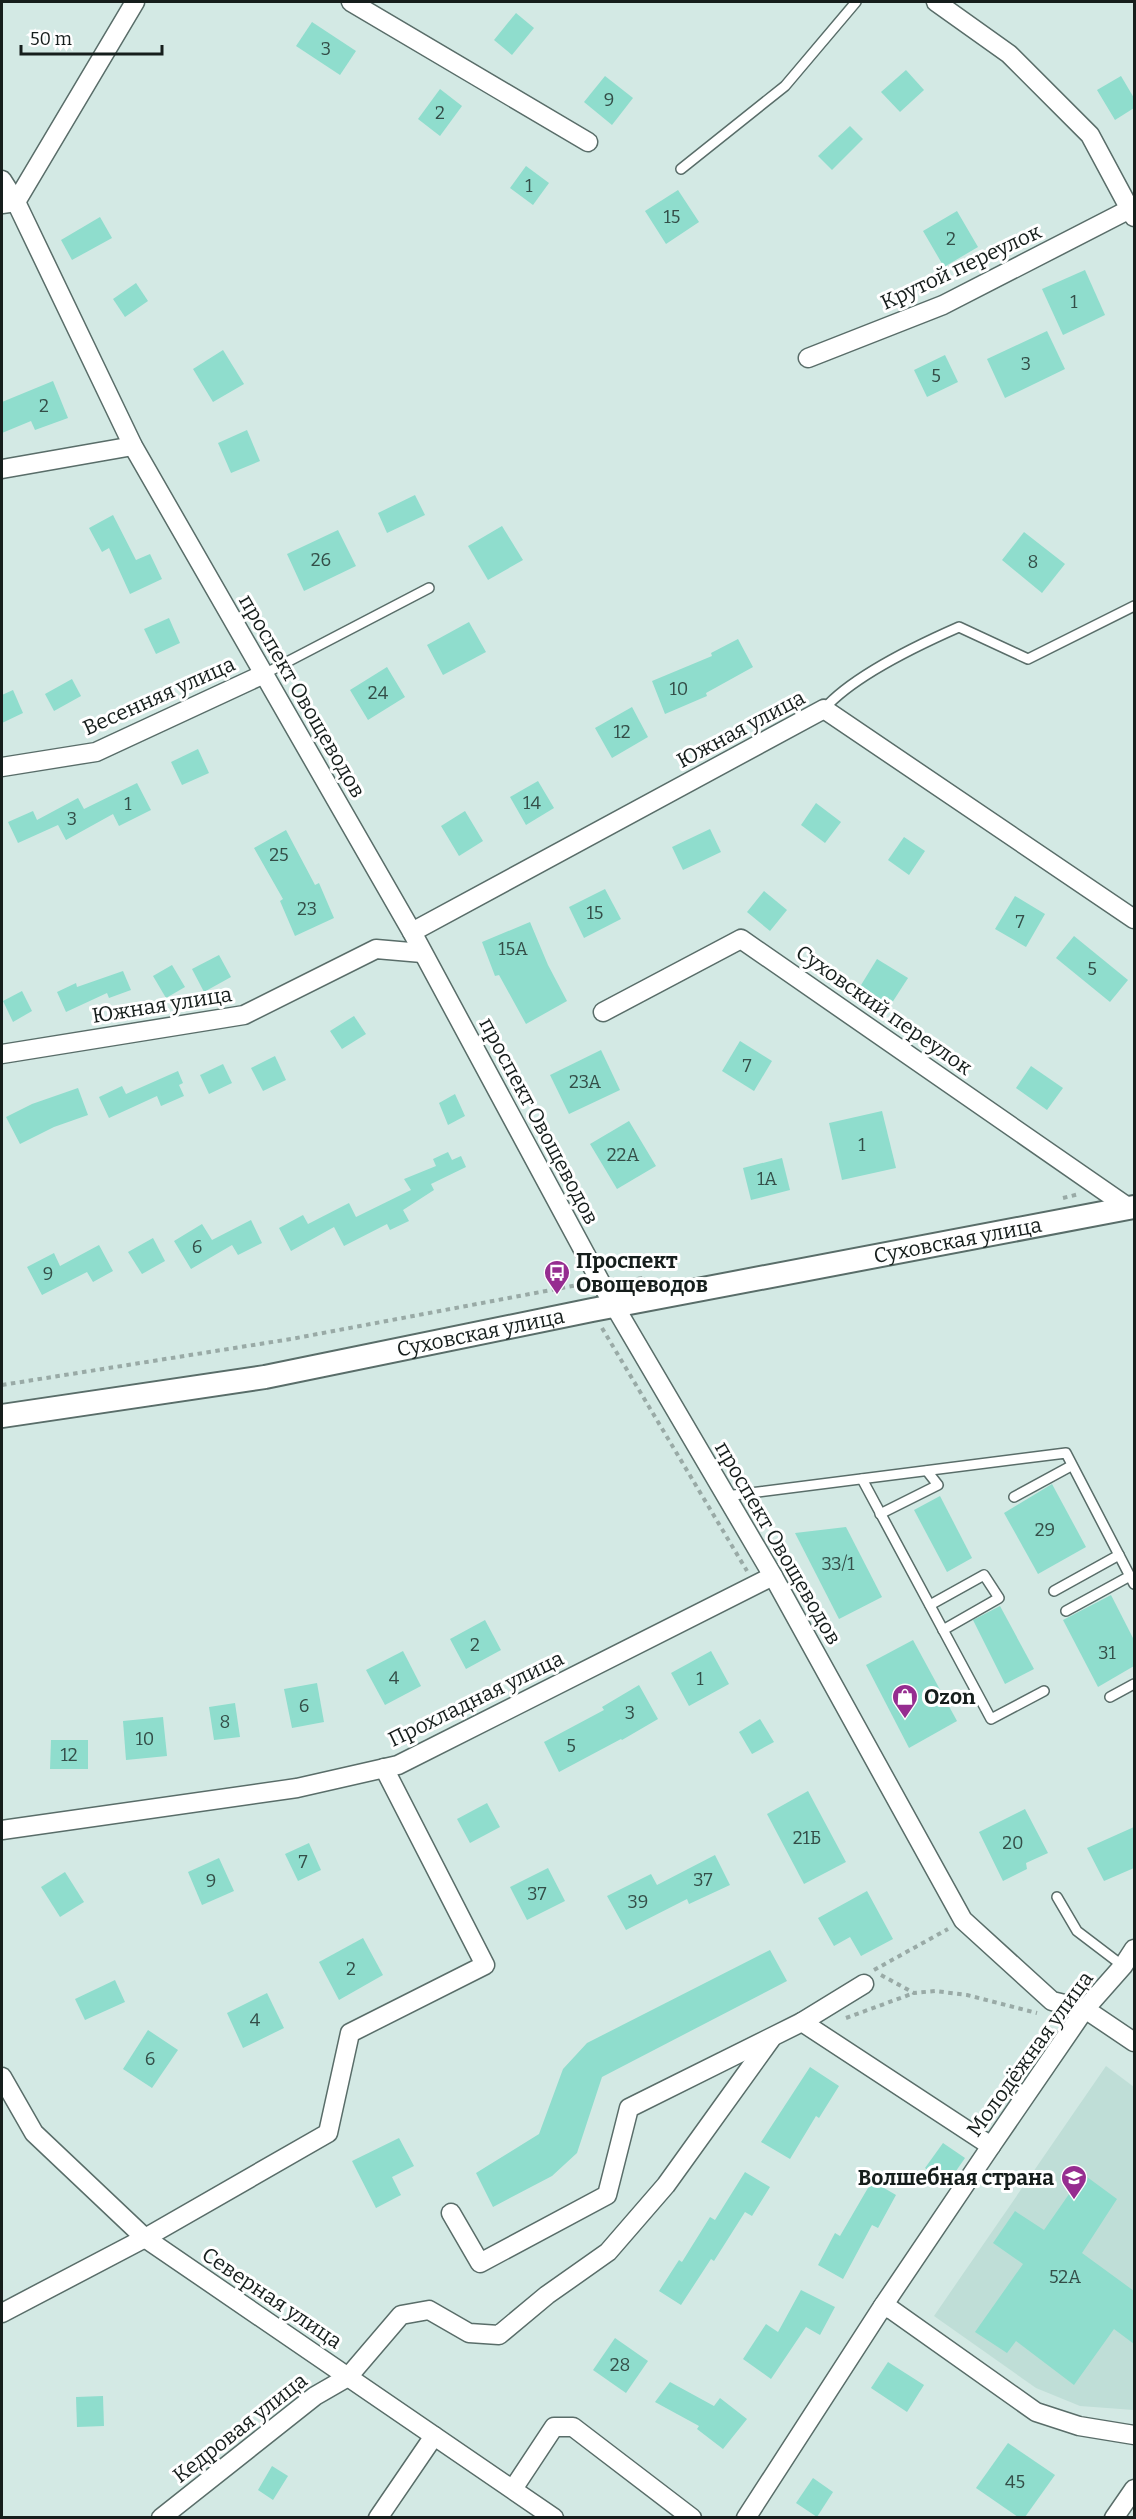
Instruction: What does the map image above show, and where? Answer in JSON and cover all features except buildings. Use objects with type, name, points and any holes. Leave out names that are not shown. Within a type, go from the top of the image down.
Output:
[{"type":"street","points":[[9,203],[135,2]]},
{"type":"street","points":[[351,2],[588,142]]},
{"type":"street","points":[[936,2],[1009,54],[1090,135],[1132,213]]},
{"type":"street","name":"проспект Овощеводов","points":[[2,180],[9,203],[133,446],[412,932],[614,1306],[773,1576],[963,1920],[1052,2001],[1085,2009],[1134,2042]]},
{"type":"street","name":"Крутой переулок","points":[[808,358],[943,305],[1132,213]]},
{"type":"street","points":[[2,469],[133,446]]},
{"type":"street","name":"Весенняя улица","points":[[2,767],[96,752],[264,674]]},
{"type":"street","name":"Южная улица","points":[[412,932],[824,709],[1134,919]]},
{"type":"street","name":"Суховский переулок","points":[[603,1012],[741,939],[1132,1207]]},
{"type":"street","name":"Южная улица","points":[[2,1054],[244,1015],[376,949],[422,953]]},
{"type":"street","name":"Суховская улица","points":[[2,1416],[265,1377],[614,1306],[1132,1207]]},
{"type":"street","name":"Прохладная улица","points":[[2,1830],[297,1788],[398,1765],[773,1576]]},
{"type":"street","points":[[2,2313],[145,2238],[328,2133],[350,2033],[485,1965],[384,1768]]},
{"type":"street","name":"Молодёжная улица","points":[[746,2517],[883,2306],[991,2146],[1085,2009],[1123,1966],[1134,1949]]},
{"type":"street","points":[[451,2213],[480,2263],[607,2195],[629,2108],[771,2039],[864,1984]]},
{"type":"street","points":[[802,2022],[991,2146]]},
{"type":"street","name":"Кедровая улица","points":[[161,2517],[315,2397],[348,2377],[401,2315],[429,2310],[469,2333],[499,2336],[547,2295],[608,2252],[666,2185],[771,2039]]},
{"type":"street","name":"Северная улица","points":[[2,2077],[34,2133],[145,2238],[554,2517]]},
{"type":"street","points":[[883,2306],[892,2310],[1036,2412],[1078,2426],[1134,2435]]},
{"type":"street","points":[[513,2490],[554,2427],[573,2427],[692,2517]]},
{"type":"street","points":[[378,2517],[434,2436]]},
{"type":"street","points":[[1114,2517],[1134,2489]]},
{"type":"lane","points":[[681,169],[785,86],[856,2]]},
{"type":"lane","points":[[264,674],[429,588]]},
{"type":"lane","points":[[824,709],[836,696],[912,648],[959,627],[1028,659],[1134,606]]},
{"type":"lane","points":[[726,1496],[1066,1453],[1071,1467],[1132,1580],[1066,1611]]},
{"type":"lane","points":[[1014,1497],[1071,1467]]},
{"type":"lane","points":[[880,1514],[938,1485],[927,1471]]},
{"type":"lane","points":[[862,1479],[991,1719],[1044,1691]]},
{"type":"lane","points":[[1053,1591],[1119,1555]]},
{"type":"lane","points":[[930,1605],[984,1575],[999,1598],[943,1630]]},
{"type":"lane","points":[[1110,1697],[1134,1684]]},
{"type":"lane","points":[[1057,1897],[1077,1931],[1123,1966]]},
{"type":"path","points":[[2,1385],[291,1339],[579,1285]]},
{"type":"path","points":[[914,1993],[873,1971],[948,1929]]},
{"type":"path","points":[[840,2020],[914,1993],[935,1991],[967,1995],[1043,2015]]},
{"type":"shaded area","name":"Волшебная страна","points":[[1106,2066],[1134,2087],[1134,2410],[1080,2406],[1036,2388],[934,2316]]},
{"type":"place","name":"Проспект Овощеводов","points":[[557,1296]]},
{"type":"place","name":"Ozon","points":[[905,1720]]},
{"type":"place","name":"Волшебная страна","points":[[1074,2201]]}]
